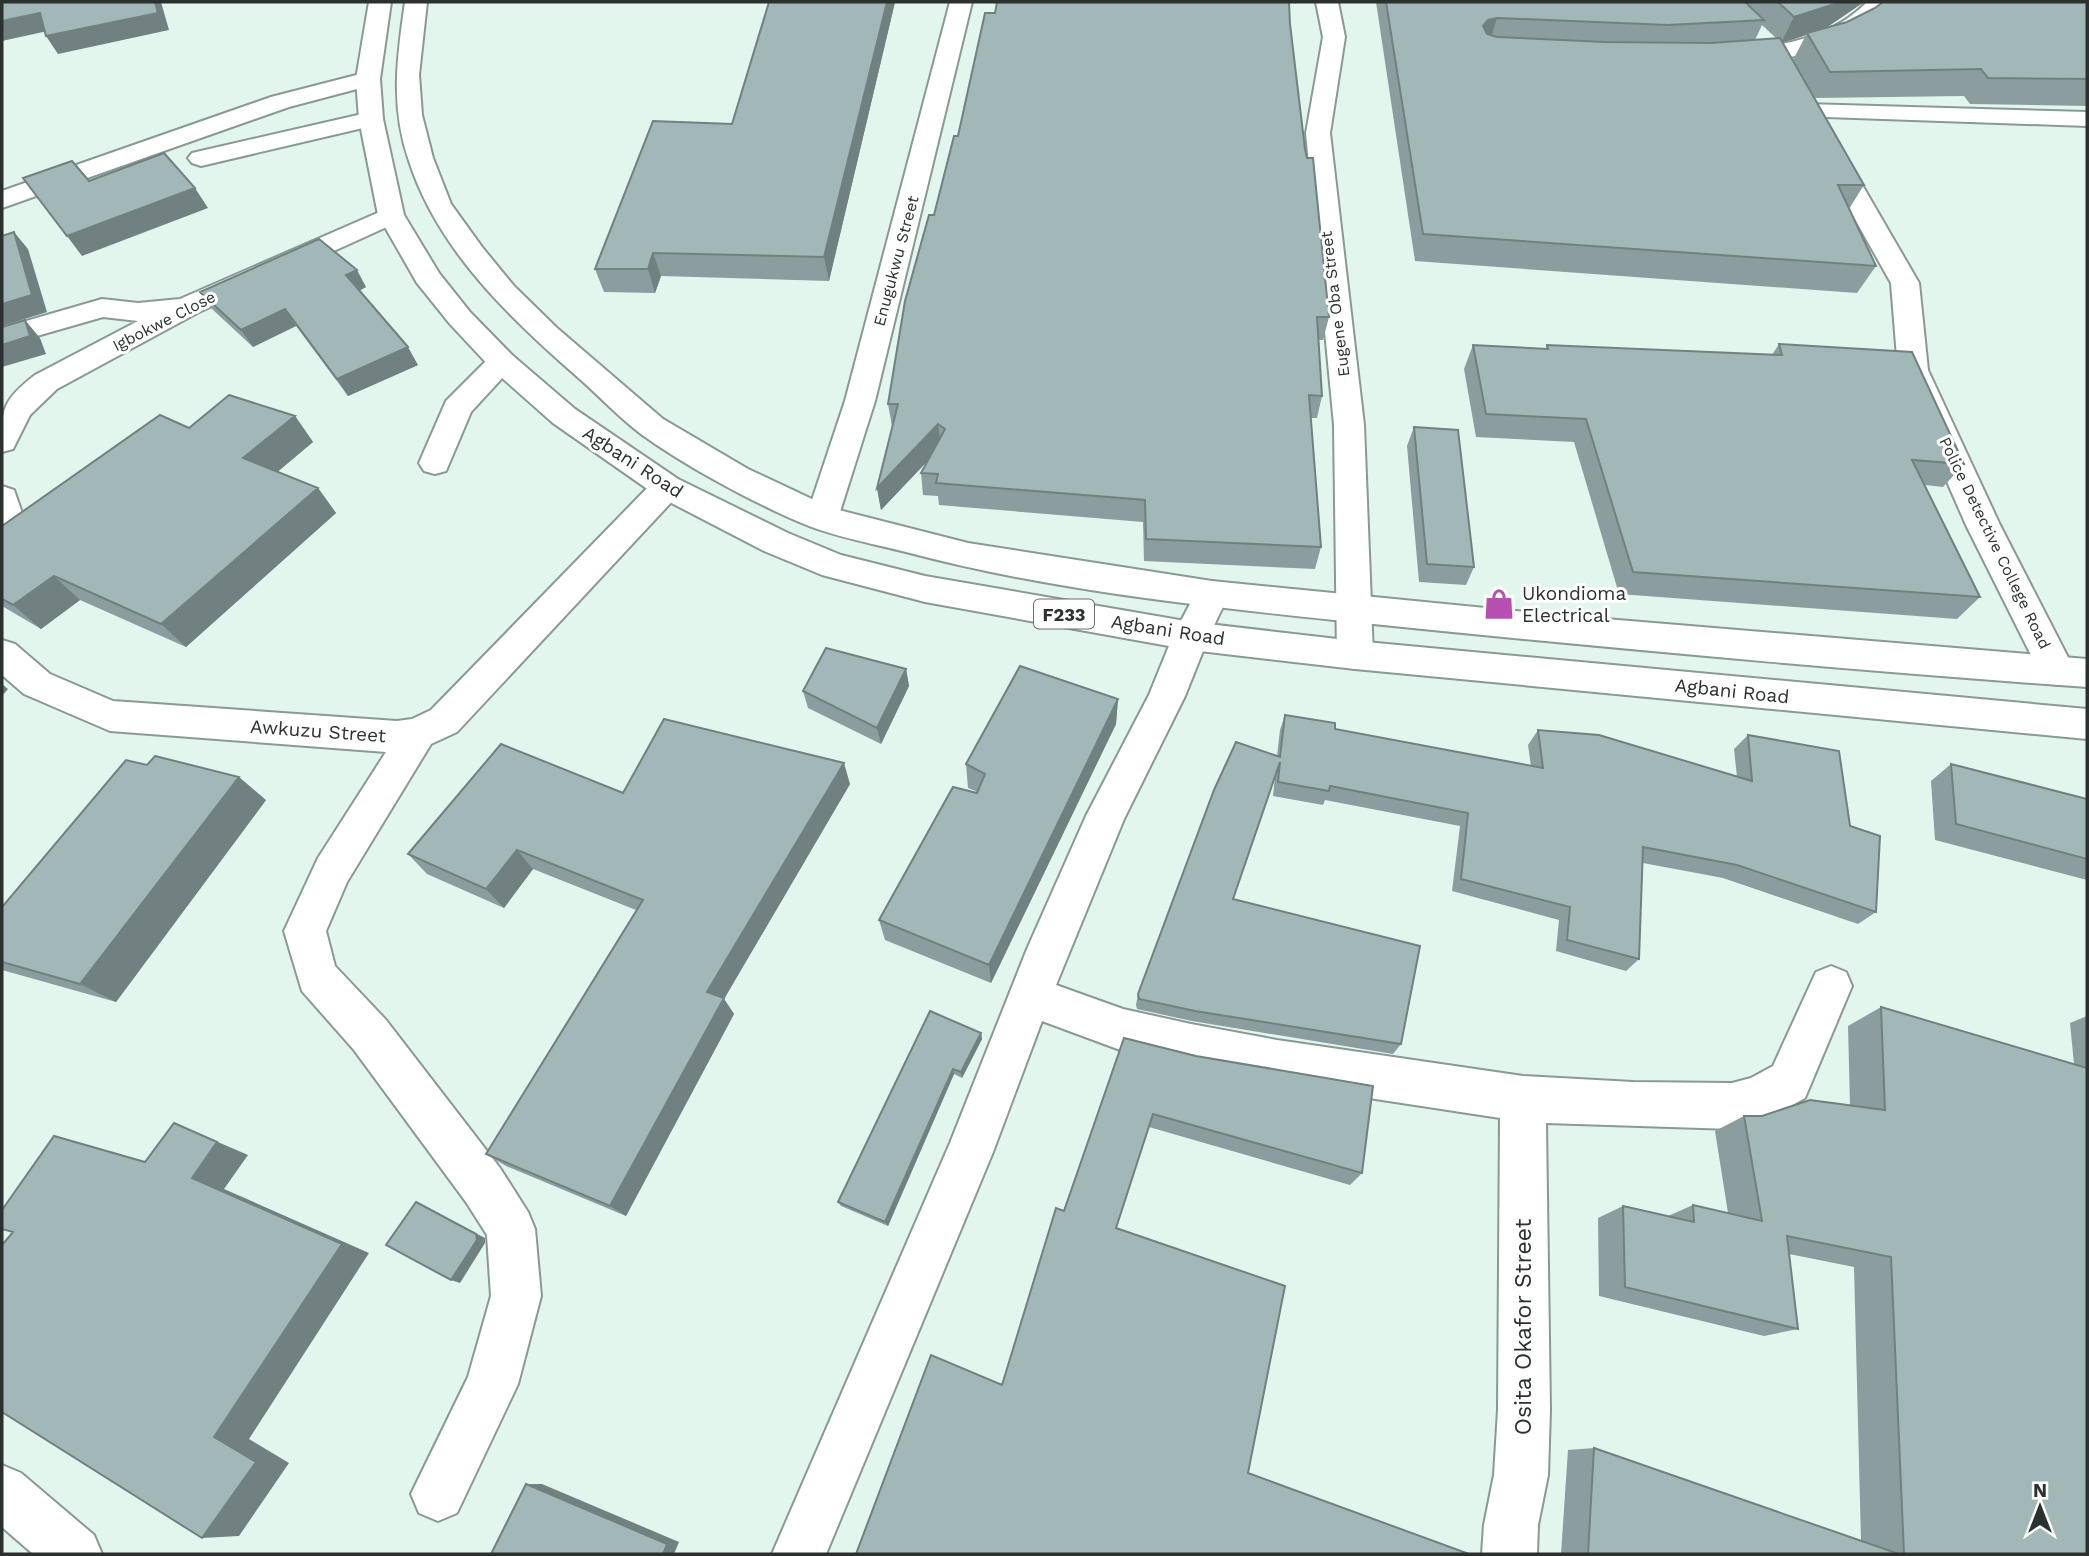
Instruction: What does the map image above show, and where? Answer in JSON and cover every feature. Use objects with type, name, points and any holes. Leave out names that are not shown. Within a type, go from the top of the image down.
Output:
[{"type":"street","name":"Agbani Road","points":[[380,2],[368,79],[371,119],[391,215],[427,277],[460,318],[502,362],[564,416],[667,487],[776,542],[834,566],[925,589],[1191,636],[1355,655],[2087,724]]},
{"type":"street","name":"F233","points":[[416,2],[407,75],[410,116],[421,158],[438,204],[472,253],[504,292],[547,335],[652,426],[737,477],[822,517],[968,556],[1212,594],[1546,628],[2072,672]]},
{"type":"street","name":"Enugukwu Street","points":[[822,517],[854,423],[961,2]]},
{"type":"street","name":"Eugene Oba Street","points":[[1327,2],[1334,37],[1318,133],[1349,425],[1355,655]]},
{"type":"street","points":[[1713,60],[1775,54],[1811,47],[1863,19],[1879,2]]},
{"type":"street","name":"Police Detective College Road","points":[[1757,37],[1775,54],[1905,283],[1913,370],[1983,524],[2072,672]]},
{"type":"street","points":[[2,200],[280,102],[368,79]]},
{"type":"street","points":[[1795,92],[2087,119]]},
{"type":"street","points":[[201,158],[371,119]]},
{"type":"street","name":"Igbokwe Close","points":[[2,441],[10,419],[29,394],[46,382],[189,306],[391,215]]},
{"type":"street","points":[[2,337],[102,308],[138,312],[189,306]]},
{"type":"street","points":[[435,463],[457,408],[502,362]]},
{"type":"street","name":"Awkuzu Street","points":[[4,657],[37,684],[110,716],[397,737],[418,733],[444,722],[667,487]]},
{"type":"street","points":[[2,498],[10,527],[2,544]]},
{"type":"street","points":[[799,1554],[970,1152],[1030,996],[1106,816],[1167,696],[1191,636],[1212,594]]},
{"type":"street","points":[[418,733],[332,871],[306,931],[317,977],[370,1035],[483,1185],[511,1229],[516,1296],[492,1384],[438,1494]]},
{"type":"street","points":[[1030,996],[1123,1030],[1277,1062],[1523,1099],[1732,1107],[1759,1099],[1789,1082],[1831,986]]},
{"type":"street","name":"Osita Okafor Street","points":[[1508,1554],[1521,1475],[1524,1410],[1523,1099]]},
{"type":"street","points":[[2,1492],[75,1554]]},
{"type":"building","points":[[2,2],[155,2],[158,13],[46,36],[40,13],[2,21]]},
{"type":"building","points":[[769,2],[887,2],[824,257],[653,253],[648,269],[595,269],[653,121],[732,124]]},
{"type":"building","points":[[997,2],[1289,2],[1305,149],[1307,158],[1313,158],[1329,317],[1317,317],[1322,396],[1309,395],[1321,547],[1146,539],[1145,500],[936,483],[938,474],[921,473],[945,429],[938,424],[877,488],[898,404],[888,404],[905,301],[929,215],[934,215],[954,136],[958,136],[985,13],[995,13]]},
{"type":"building","points":[[1386,2],[1745,2],[1764,20],[1668,25],[1497,18],[1488,20],[1483,26],[1487,34],[1497,37],[1604,42],[1711,43],[1780,38],[1864,185],[1838,185],[1876,266],[1423,234]]},
{"type":"building","points":[[1778,2],[1841,2],[1794,17]]},
{"type":"building","points":[[1883,2],[2087,2],[2087,79],[1988,78],[1981,69],[1830,72],[1807,33],[1847,22]]},
{"type":"building","points":[[164,153],[195,188],[67,236],[23,178],[72,161],[89,181]]},
{"type":"building","points":[[14,232],[32,295],[2,304],[2,236]]},
{"type":"building","points":[[319,239],[357,270],[346,275],[408,347],[337,379],[285,309],[241,330],[200,292]]},
{"type":"building","points":[[25,320],[30,336],[2,345],[2,327]]},
{"type":"building","points":[[1779,344],[1912,352],[1964,464],[1912,460],[1980,597],[1633,572],[1586,419],[1486,414],[1473,345],[1548,349],[1547,345],[1782,355]]},
{"type":"building","points":[[229,395],[295,416],[243,458],[318,488],[161,624],[54,576],[13,605],[2,599],[2,526],[160,415],[189,428]]},
{"type":"building","points":[[1414,427],[1458,430],[1474,567],[1427,564]]},
{"type":"building","points":[[826,648],[906,669],[877,728],[803,691]]},
{"type":"building","points":[[1020,666],[1118,699],[989,965],[879,920],[953,787],[977,793],[985,774],[966,764]]},
{"type":"building","points":[[1285,715],[1335,723],[1335,729],[1543,768],[1538,730],[1599,735],[1752,781],[1748,735],[1839,751],[1850,826],[1880,836],[1876,912],[1737,865],[1643,847],[1639,959],[1567,940],[1570,907],[1461,879],[1468,813],[1330,786],[1329,791],[1278,782],[1280,762],[1233,899],[1420,946],[1401,1044],[1195,1011],[1139,999],[1138,994],[1214,790],[1236,742],[1280,757]]},
{"type":"building","points":[[664,719],[844,763],[707,992],[724,998],[610,1206],[486,1154],[643,900],[517,850],[486,889],[408,854],[501,744],[623,793]]},
{"type":"building","points":[[155,756],[239,777],[80,984],[2,962],[2,907],[126,760],[147,765]]},
{"type":"building","points":[[1951,764],[2087,799],[2087,859],[1956,824]]},
{"type":"building","points":[[1881,1007],[2087,1068],[2087,1554],[1904,1554],[1891,1257],[1787,1236],[1798,1329],[1625,1287],[1623,1206],[1694,1222],[1693,1205],[1762,1221],[1744,1116],[1762,1116],[1810,1100],[1885,1110]]},
{"type":"building","points":[[930,1011],[981,1033],[961,1072],[953,1069],[885,1222],[838,1202]]},
{"type":"building","points":[[1124,1038],[1196,1056],[1373,1086],[1362,1173],[1153,1114],[1116,1228],[1285,1286],[1248,1473],[1469,1554],[856,1554],[931,1355],[1002,1385],[1056,1208],[1064,1211]]},
{"type":"building","points":[[174,1123],[217,1142],[192,1178],[342,1244],[214,1437],[256,1462],[202,1538],[2,1412],[2,1245],[13,1232],[2,1229],[2,1210],[54,1136],[145,1162]]},
{"type":"building","points":[[416,1202],[476,1234],[477,1240],[451,1280],[386,1245]]},
{"type":"building","points":[[1594,1448],[1899,1554],[1588,1554]]},
{"type":"building","points":[[526,1484],[667,1544],[663,1554],[491,1554]]},
{"type":"place","name":"Ukondioma Electrical","points":[[1499,604]]}]
